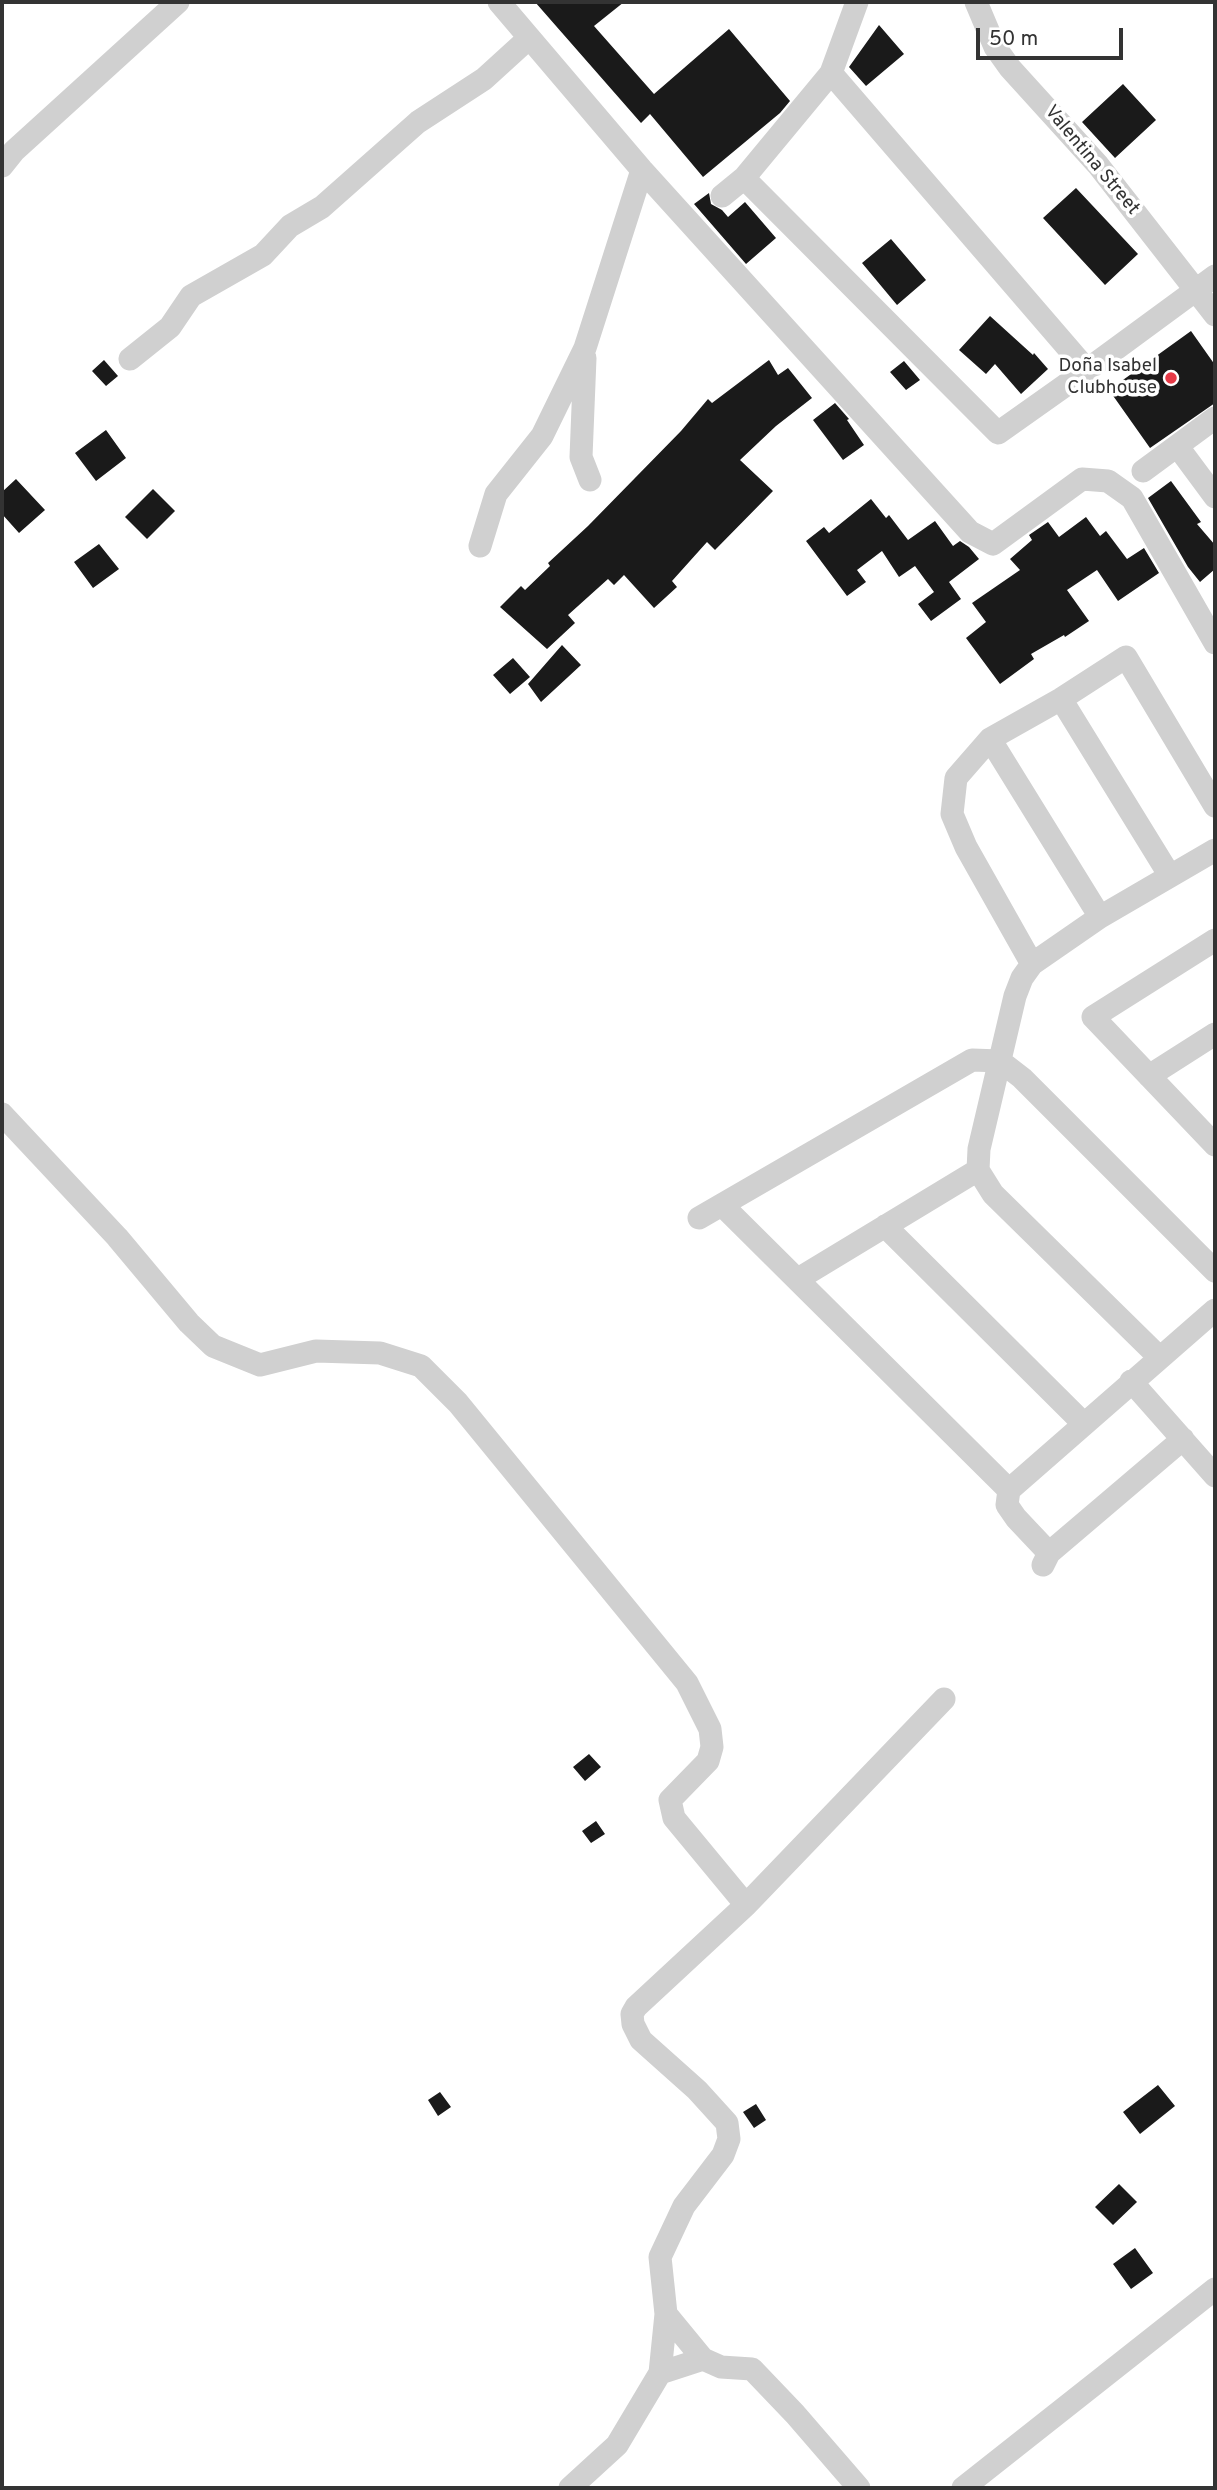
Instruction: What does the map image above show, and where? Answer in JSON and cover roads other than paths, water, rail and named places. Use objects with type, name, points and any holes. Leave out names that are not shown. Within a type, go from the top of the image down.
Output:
[{"type":"street","points":[[2,166],[14,151],[178,2]]},
{"type":"street","points":[[499,2],[642,170],[970,532],[993,544],[1082,480],[1108,481],[1132,498],[1215,643]]},
{"type":"street","points":[[722,196],[744,178],[831,73],[857,2]]},
{"type":"street","name":"Valentina Street","points":[[976,2],[995,47],[1010,68],[1098,165],[1215,315]]},
{"type":"street","points":[[130,359],[170,327],[191,296],[263,255],[290,226],[322,207],[418,122],[484,79],[529,38]]},
{"type":"street","points":[[831,73],[1087,370]]},
{"type":"street","points":[[480,546],[496,494],[542,436],[585,348],[642,170]]},
{"type":"street","points":[[744,178],[998,433],[1215,276]]},
{"type":"street","points":[[585,348],[581,457],[590,480]]},
{"type":"street","points":[[1143,471],[1215,418]]},
{"type":"street","points":[[1178,447],[1215,497]]},
{"type":"street","points":[[1032,964],[966,847],[952,814],[956,778],[990,738],[1061,699],[1126,657],[1215,806]]},
{"type":"street","points":[[1061,699],[1170,876]]},
{"type":"street","points":[[990,738],[1100,917]]},
{"type":"street","points":[[1159,1357],[993,1194],[978,1170],[979,1149],[1015,996],[1022,978],[1032,964],[1100,917],[1215,850]]},
{"type":"street","points":[[1211,1134],[1149,1076],[1093,1017],[1215,940]]},
{"type":"street","points":[[1149,1076],[1215,1034]]},
{"type":"street","points":[[699,1218],[972,1060],[1000,1061],[1023,1078],[1215,1271]]},
{"type":"street","points":[[2,1114],[117,1237],[189,1323],[213,1346],[260,1365],[316,1352],[380,1353],[421,1366],[457,1403],[687,1683],[710,1730],[712,1747],[708,1761],[670,1800],[674,1818],[746,1905]]},
{"type":"street","points":[[798,1279],[978,1170]]},
{"type":"street","points":[[722,1205],[1009,1490]]},
{"type":"street","points":[[885,1226],[1084,1424]]},
{"type":"street","points":[[1182,1439],[1045,1560],[1007,1505],[1009,1490],[1215,1310]]},
{"type":"street","points":[[1131,1381],[1182,1439],[1213,1468]]},
{"type":"street","points":[[570,2488],[617,2445],[660,2373],[666,2314],[660,2257],[684,2206],[723,2155],[729,2138],[727,2123],[697,2090],[641,2039],[633,2024],[632,2014],[636,2007],[746,1905],[944,1699]]},
{"type":"street","points":[[963,2488],[1215,2289]]},
{"type":"street","points":[[666,2314],[703,2359],[721,2367],[752,2369],[859,2488]]},
{"type":"street","points":[[660,2373],[703,2359]]},
{"type":"place","name":"Doña Isabel Clubhouse","points":[[1171,378]]}]
